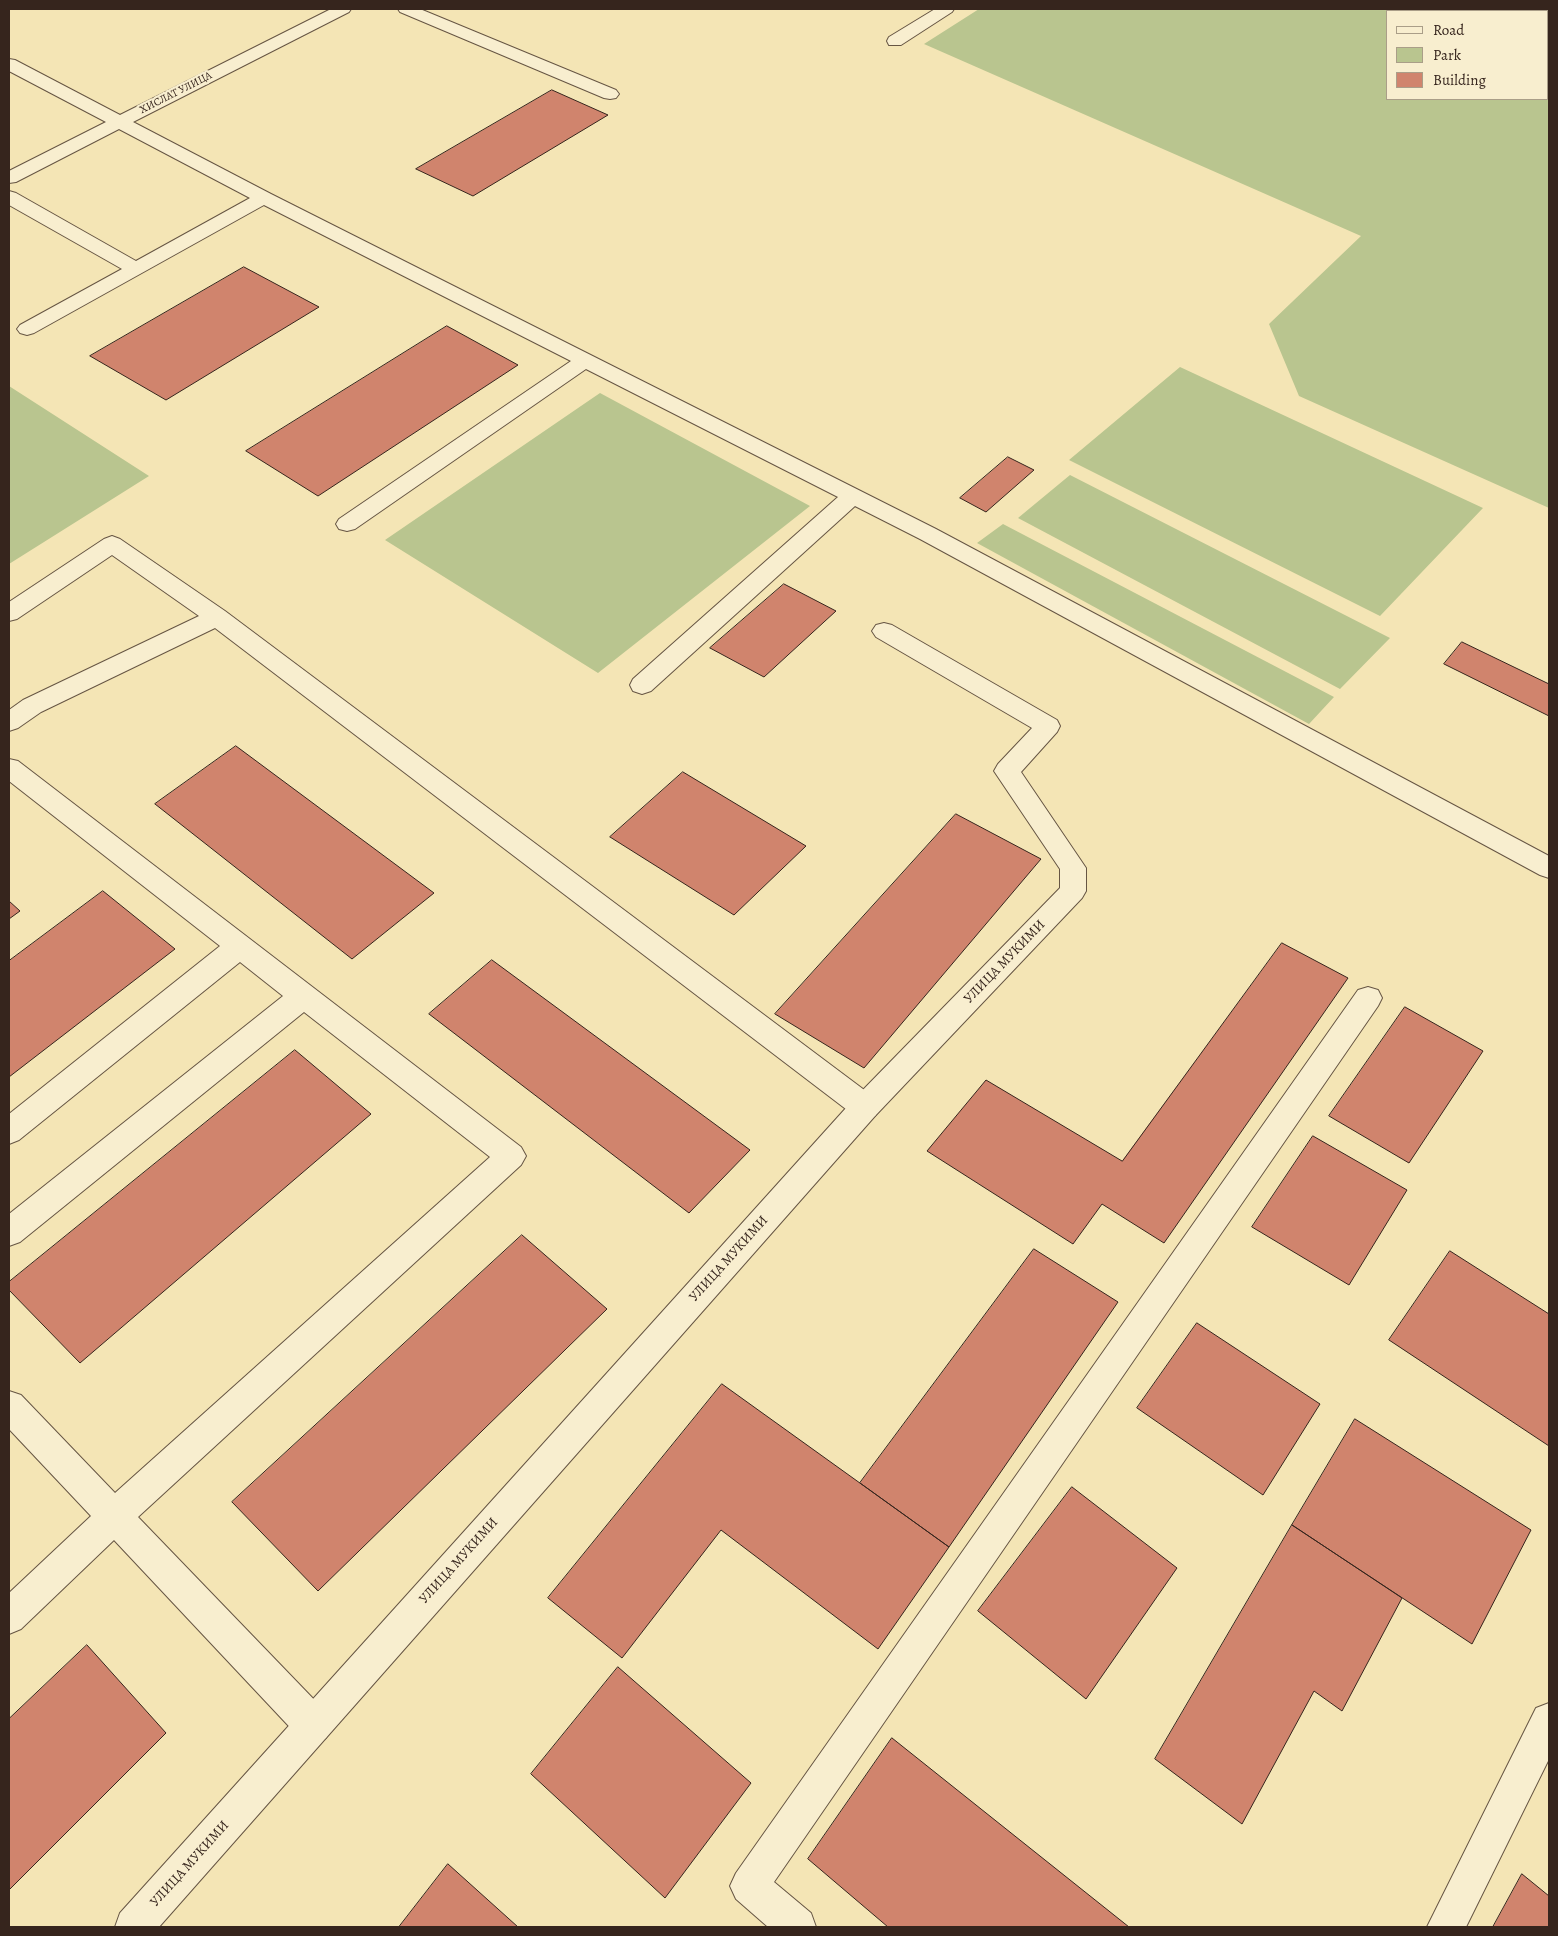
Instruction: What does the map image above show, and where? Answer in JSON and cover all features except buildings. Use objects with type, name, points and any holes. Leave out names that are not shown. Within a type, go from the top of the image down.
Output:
[{"type":"street","name":"ХИСЛАТ УЛИЦА","points":[[13,171],[120,121],[343,9]]},
{"type":"street","points":[[406,9],[610,94]]},
{"type":"street","points":[[895,41],[946,9]]},
{"type":"street","points":[[9,64],[264,198],[945,544],[1549,868]]},
{"type":"street","points":[[9,197],[136,269]]},
{"type":"street","points":[[27,329],[264,198]]},
{"type":"street","points":[[347,524],[585,361]]},
{"type":"street","points":[[642,685],[853,496]]},
{"type":"street","points":[[9,613],[112,544],[217,616],[865,1106]]},
{"type":"street","points":[[9,722],[32,706],[217,616]]},
{"type":"street","name":"УЛИЦА МУКИМИ","points":[[134,1927],[865,1106],[1073,891],[1074,868],[1007,771],[1048,726],[884,630]]},
{"type":"street","points":[[9,768],[511,1156],[114,1516],[9,1617]]},
{"type":"street","points":[[9,1131],[239,947]]},
{"type":"street","points":[[9,1232],[303,996]]},
{"type":"street","points":[[797,1927],[749,1886],[1368,998]]},
{"type":"street","points":[[9,1406],[313,1725]]},
{"type":"street","points":[[1446,1927],[1549,1721]]},
{"type":"green space","points":[[979,9],[1549,9],[1549,508],[1299,396],[1269,324],[1361,236],[924,44]]},
{"type":"green space","points":[[1180,367],[1483,508],[1380,616],[1069,460]]},
{"type":"green space","points":[[9,386],[149,476],[9,564]]},
{"type":"green space","points":[[600,393],[810,506],[598,673],[385,540]]},
{"type":"green space","points":[[1070,475],[1390,638],[1340,689],[1018,518]]},
{"type":"green space","points":[[1003,524],[1334,697],[1309,724],[977,543]]}]
